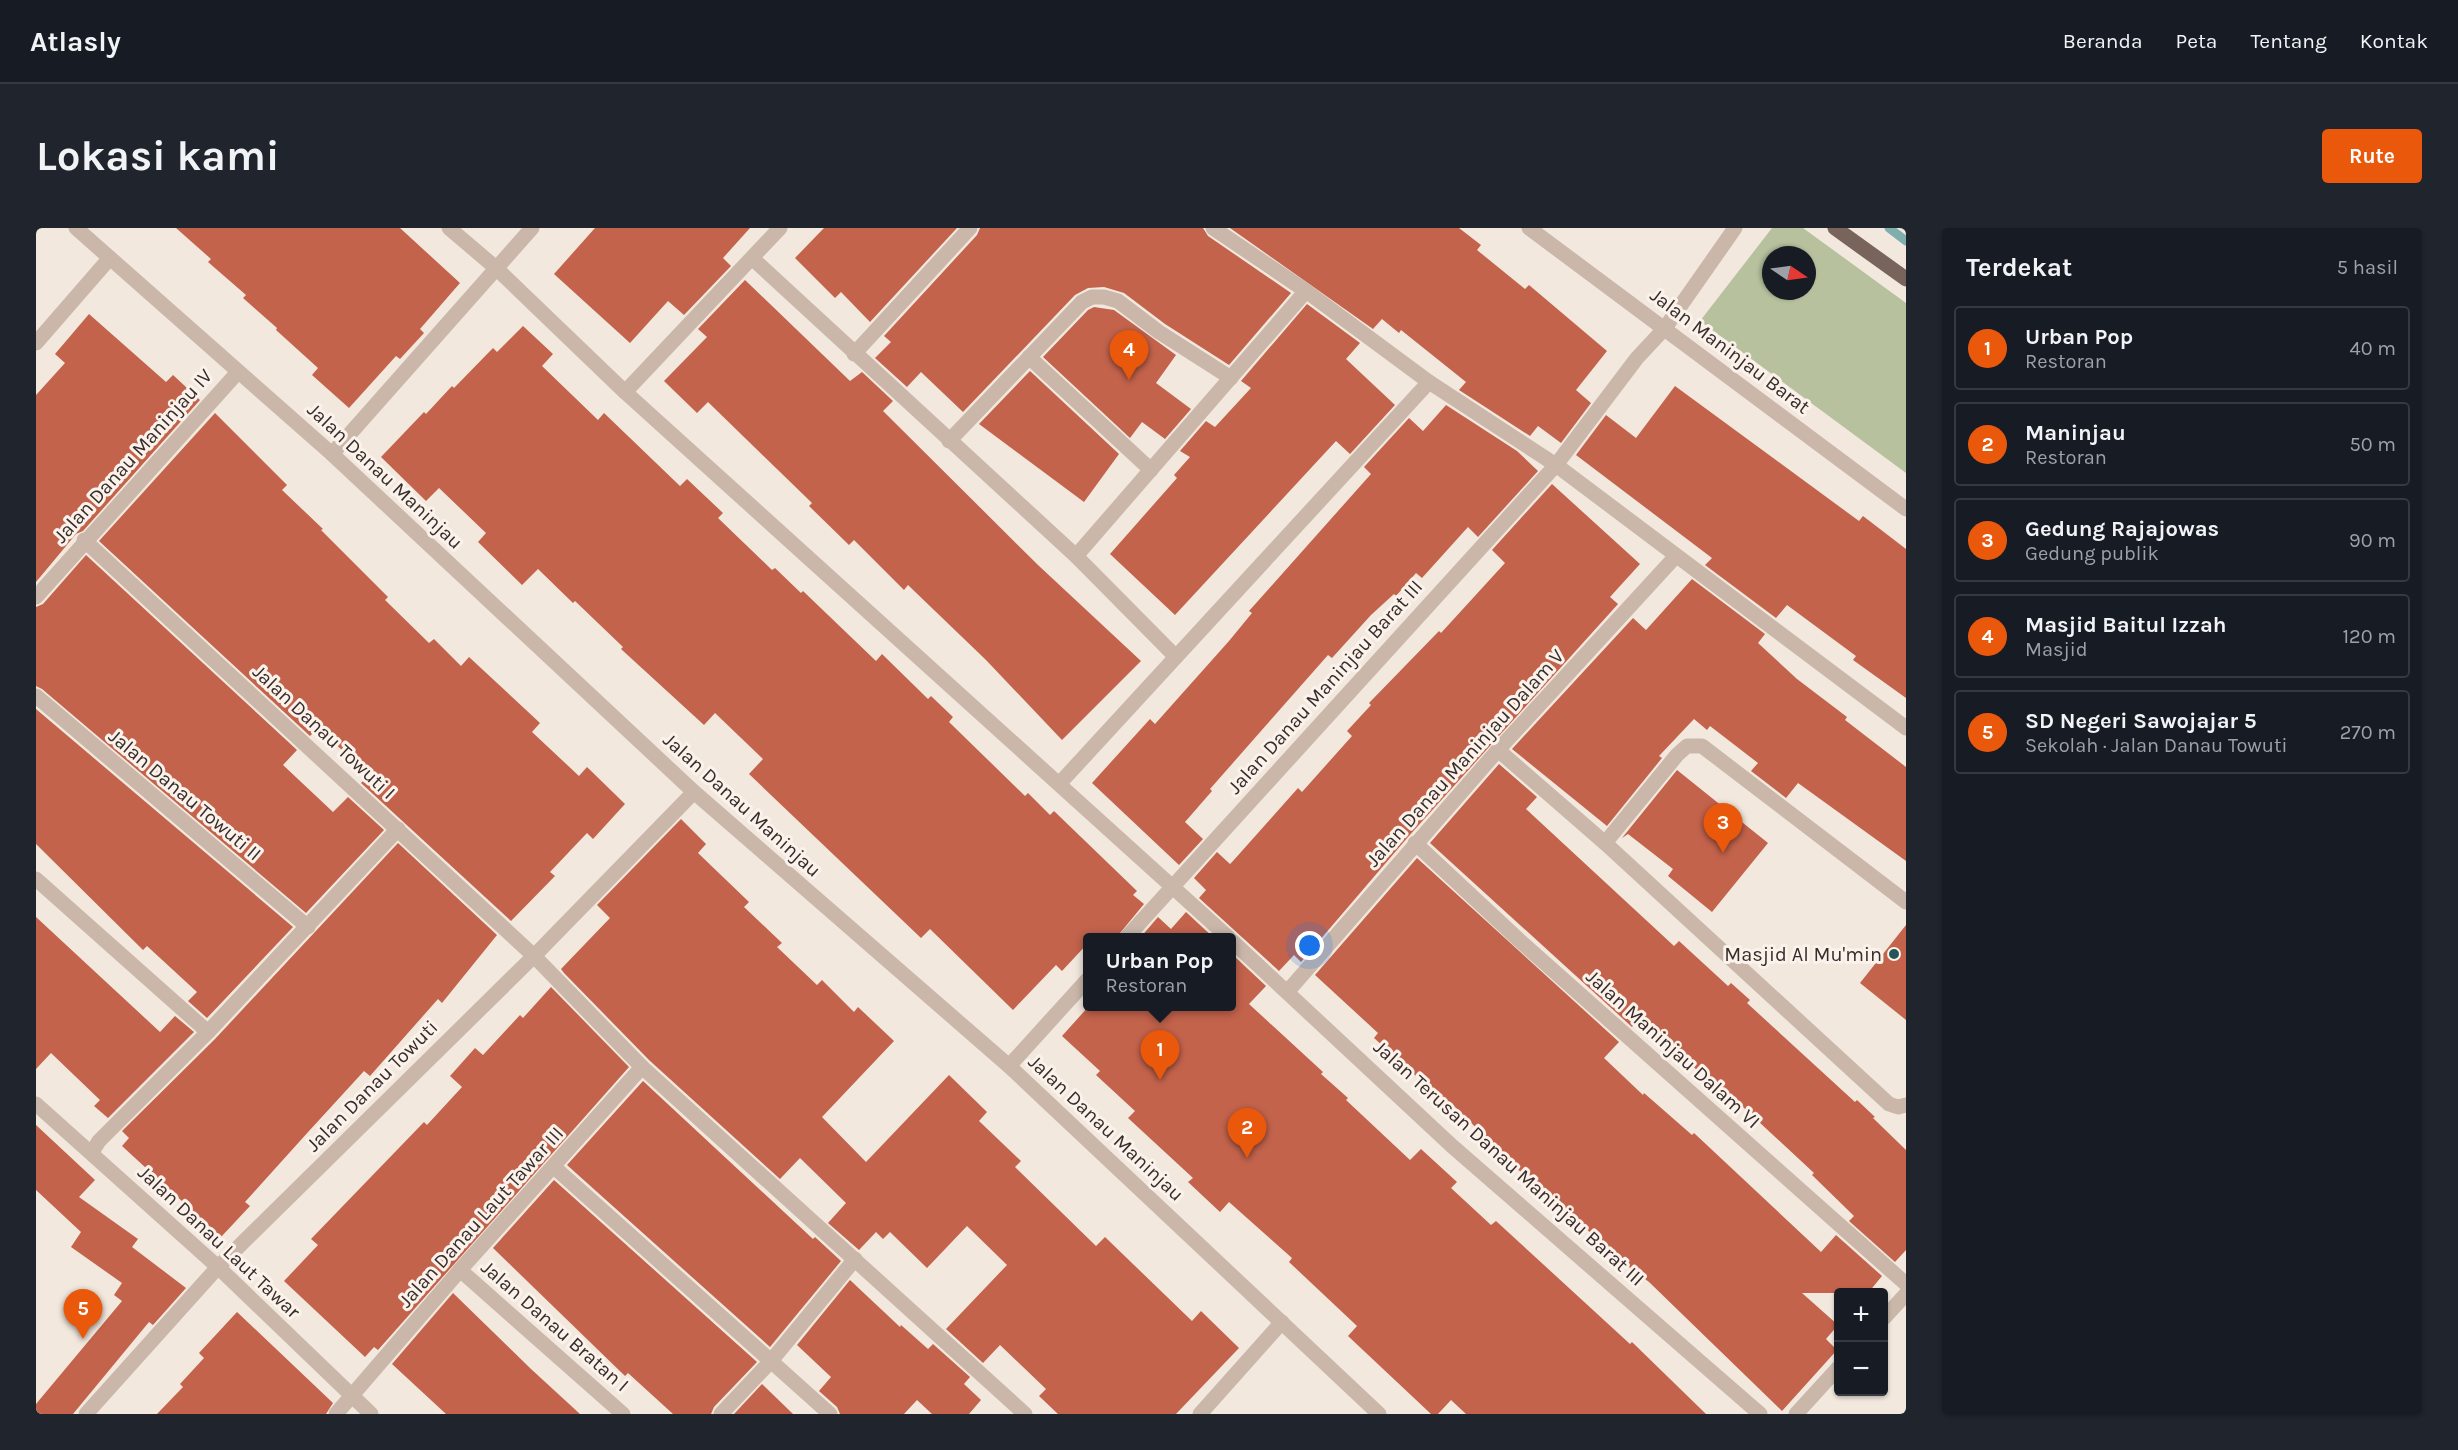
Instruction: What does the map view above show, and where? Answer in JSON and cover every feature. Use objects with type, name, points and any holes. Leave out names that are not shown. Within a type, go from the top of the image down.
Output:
[{"type":"main road","points":[[1835,228],[1906,279]]},
{"type":"street","name":"Jalan Danau Maninjau","points":[[76,228],[332,454],[694,792],[1009,1066],[1379,1414]]},
{"type":"street","points":[[449,228],[496,268],[625,392],[1060,783],[1223,933]]},
{"type":"street","points":[[332,454],[532,228]]},
{"type":"street","points":[[625,392],[780,228]]},
{"type":"street","points":[[854,354],[970,228]]},
{"type":"street","points":[[1213,228],[1306,291],[1429,382],[1556,465],[1906,728]]},
{"type":"street","name":"Jalan Maninjau Barat","points":[[1529,228],[1906,509]]},
{"type":"street","name":"Jalan Danau Maninjau Barat III","points":[[1130,933],[1556,465],[1637,358],[1665,328],[1735,228]]},
{"type":"street","points":[[36,342],[109,259]]},
{"type":"street","points":[[753,259],[1076,556],[1176,657]]},
{"type":"street","points":[[1076,556],[1306,291]]},
{"type":"street","points":[[949,441],[1082,302],[1092,297],[1104,297],[1118,302],[1232,378]]},
{"type":"street","points":[[1029,357],[1151,470]]},
{"type":"street","name":"Jalan Danau Maninjau IV","points":[[36,597],[84,540],[238,372]]},
{"type":"street","points":[[1060,783],[1429,382]]},
{"type":"street","name":"Jalan Danau Towuti I","points":[[84,540],[534,956],[642,1067],[1025,1414]]},
{"type":"street","name":"Jalan Danau Maninjau Dalam V","points":[[1288,991],[1415,843],[1676,556]]},
{"type":"street","name":"Jalan Danau Towuti II","points":[[36,696],[308,927]]},
{"type":"street","points":[[1605,843],[1677,755],[1687,746],[1702,746],[1906,902]]},
{"type":"street","points":[[1498,750],[1605,843],[1889,1104],[1898,1107],[1906,1105]]},
{"type":"street","name":"Jalan Danau Towuti","points":[[86,1414],[218,1267],[534,956],[694,792]]},
{"type":"street","points":[[92,1152],[99,1141],[208,1032],[308,927],[398,828]]},
{"type":"street","name":"Jalan Maninjau Dalam VI","points":[[1415,843],[1519,940],[1906,1284]]},
{"type":"street","points":[[36,879],[208,1032]]},
{"type":"street","name":"Jalan Terusan Danau Maninjau Barat III","points":[[1236,945],[1452,1146],[1760,1414]]},
{"type":"street","points":[[1009,1066],[1083,985]]},
{"type":"street","name":"Jalan Danau Laut Tawar III","points":[[336,1414],[460,1270],[642,1067]]},
{"type":"street","name":"Jalan Danau Laut Tawar","points":[[36,1104],[218,1267],[371,1414]]},
{"type":"street","points":[[554,1167],[830,1414]]},
{"type":"street","points":[[721,1414],[771,1361],[855,1259]]},
{"type":"street","name":"Jalan Danau Bratan I","points":[[460,1270],[623,1414]]},
{"type":"street","points":[[1888,1314],[1906,1294]]},
{"type":"street","points":[[1200,1414],[1282,1322]]},
{"type":"street","points":[[1796,1414],[1834,1373]]},
{"type":"green space","points":[[1772,228],[1803,228],[1906,303],[1906,473],[1700,321]]},
{"type":"building","points":[[176,228],[400,228],[460,283],[420,329],[424,333],[400,359],[396,356],[349,408],[312,375],[318,368],[243,298],[246,295],[208,262],[211,259]]},
{"type":"building","points":[[595,228],[750,228],[723,258],[731,266],[684,315],[668,301],[630,343],[554,274]]},
{"type":"building","points":[[824,228],[957,228],[870,322],[841,292],[835,298],[795,258]]},
{"type":"building","points":[[980,228],[1203,228],[1208,236],[1291,293],[1229,365],[1165,324],[1124,293],[1104,287],[1088,288],[1075,295],[963,412],[921,372],[907,387],[875,358],[891,342],[884,336],[977,235]]},
{"type":"building","points":[[1230,228],[1459,228],[1481,245],[1477,250],[1525,289],[1529,285],[1607,351],[1576,390],[1591,403],[1561,443],[1538,426],[1530,436],[1459,390],[1466,382],[1401,330],[1399,333],[1382,319],[1373,329]]},
{"type":"building","points":[[745,280],[850,381],[862,372],[893,401],[883,411],[1038,565],[1141,661],[1062,740],[986,660],[908,585],[904,590],[854,540],[849,545],[809,506],[812,503],[708,402],[697,413],[664,381],[707,337],[698,329]]},
{"type":"building","points":[[1307,304],[1360,343],[1346,359],[1395,405],[1350,454],[1336,441],[1175,615],[1110,554],[1177,478],[1174,475],[1190,457],[1180,451],[1206,421],[1215,427],[1251,388],[1241,381]]},
{"type":"building","points":[[1094,307],[1114,310],[1176,355],[1156,383],[1191,409],[1165,439],[1142,422],[1130,438],[1043,357],[1088,310]]},
{"type":"building","points":[[89,314],[166,382],[173,375],[200,400],[83,531],[76,534],[36,582],[36,395],[65,363],[55,354]]},
{"type":"building","points":[[523,326],[553,354],[542,366],[598,420],[604,413],[680,486],[687,479],[723,513],[718,518],[772,570],[775,568],[801,593],[803,591],[876,661],[882,654],[928,699],[931,696],[953,717],[949,722],[1025,796],[1028,793],[1050,815],[1054,811],[1137,891],[1133,895],[1144,904],[1120,933],[1083,933],[1083,948],[1062,971],[1056,965],[1013,1010],[930,929],[921,938],[749,774],[763,759],[715,713],[704,725],[621,649],[623,647],[575,601],[573,603],[538,569],[522,585],[478,542],[486,533],[439,488],[426,501],[381,457],[424,412],[426,414],[493,348],[497,352]]},
{"type":"building","points":[[1030,371],[1119,454],[1084,502],[979,424]]},
{"type":"building","points":[[1675,386],[1859,521],[1863,516],[1906,549],[1906,698],[1853,660],[1856,656],[1787,605],[1776,618],[1705,565],[1712,558],[1576,455],[1606,415],[1636,438]]},
{"type":"building","points":[[1446,405],[1517,451],[1538,471],[1478,537],[1468,527],[1422,578],[1416,573],[1396,596],[1394,594],[1371,615],[1332,658],[1328,655],[1210,789],[1212,791],[1185,822],[1203,839],[1179,865],[1092,783],[1150,719],[1155,724],[1229,641],[1252,613],[1249,611],[1371,474],[1364,467],[1409,418],[1423,431]]},
{"type":"building","points":[[215,413],[287,485],[282,490],[323,529],[321,530],[388,597],[385,600],[429,643],[434,639],[461,666],[469,657],[540,723],[532,732],[579,776],[587,767],[625,804],[593,839],[587,833],[550,872],[555,876],[511,921],[361,783],[369,775],[318,728],[310,736],[99,541]]},
{"type":"building","points":[[1552,484],[1640,564],[1610,597],[1618,604],[1408,837],[1301,962],[1294,955],[1279,971],[1199,898],[1206,890],[1194,878],[1217,852],[1230,864],[1298,788],[1302,792],[1352,736],[1347,731],[1371,705],[1369,703],[1439,631],[1441,633],[1505,563],[1492,550]]},
{"type":"building","points":[[86,555],[297,750],[283,765],[333,812],[348,797],[384,830],[306,913],[36,686],[36,607],[43,604]]},
{"type":"building","points":[[1692,579],[1765,634],[1758,643],[1797,679],[1847,717],[1845,720],[1906,767],[1906,861],[1798,783],[1786,798],[1751,771],[1758,763],[1710,726],[1707,730],[1694,719],[1659,756],[1662,758],[1607,826],[1512,749],[1633,618],[1646,630]]},
{"type":"building","points":[[36,709],[293,927],[207,1018],[188,1001],[197,992],[147,946],[143,950],[36,844]]},
{"type":"building","points":[[1499,764],[1537,797],[1526,809],[1674,946],[1679,941],[1728,986],[1731,983],[1750,1000],[1747,1003],[1855,1102],[1857,1100],[1906,1150],[1906,1250],[1895,1262],[1849,1221],[1854,1216],[1812,1175],[1814,1173],[1700,1067],[1697,1070],[1639,1019],[1632,1027],[1430,843]]},
{"type":"building","points":[[1677,770],[1768,843],[1712,912],[1668,876],[1673,869],[1628,834],[1622,838]]},
{"type":"building","points":[[681,819],[706,844],[698,853],[749,902],[744,907],[782,943],[777,947],[817,985],[822,980],[854,1012],[858,1007],[894,1041],[822,1117],[866,1162],[949,1075],[987,1112],[979,1121],[1021,1161],[1015,1167],[1096,1246],[1105,1237],[1192,1321],[1201,1311],[1239,1348],[1176,1414],[1058,1414],[1039,1396],[1046,1389],[1000,1345],[983,1363],[946,1329],[1007,1265],[967,1226],[927,1268],[890,1232],[883,1239],[876,1232],[859,1250],[828,1223],[846,1203],[800,1158],[780,1179],[649,1060],[564,973],[561,969],[610,918],[597,905]]},
{"type":"building","points":[[398,843],[497,935],[442,1003],[438,999],[370,1076],[364,1071],[309,1131],[245,1202],[250,1206],[221,1237],[122,1146],[129,1138],[122,1131],[215,1039]]},
{"type":"building","points":[[1417,858],[1619,1042],[1604,1058],[1643,1095],[1644,1093],[1692,1135],[1694,1133],[1821,1252],[1836,1235],[1882,1276],[1872,1288],[1834,1288],[1834,1293],[1802,1293],[1834,1321],[1834,1330],[1826,1339],[1834,1347],[1834,1353],[1782,1411],[1649,1282],[1625,1264],[1550,1196],[1547,1198],[1449,1101],[1447,1104],[1374,1038],[1378,1033],[1315,975]]},
{"type":"building","points":[[1186,912],[1209,933],[1144,933],[1158,917],[1171,929]]},
{"type":"building","points":[[36,917],[160,1032],[175,1016],[194,1032],[108,1118],[94,1106],[100,1100],[51,1053],[36,1069]]},
{"type":"building","name":"Masjid Al Mu'min","points":[[1906,925],[1906,1020],[1860,983]]},
{"type":"building","points":[[1236,958],[1266,986],[1249,1004],[1323,1072],[1321,1074],[1348,1098],[1346,1100],[1410,1160],[1421,1149],[1457,1182],[1451,1188],[1491,1225],[1496,1221],[1630,1344],[1632,1342],[1706,1414],[1466,1414],[1451,1400],[1438,1414],[1431,1414],[1348,1336],[1357,1326],[1289,1262],[1292,1258],[1229,1202],[1220,1212],[1188,1182],[1193,1178],[1128,1118],[1135,1111],[1096,1075],[1100,1071],[1062,1036],[1084,1011],[1236,1011]]},
{"type":"building","points":[[551,987],[629,1067],[378,1350],[374,1347],[365,1357],[284,1281],[318,1245],[311,1239],[424,1122],[427,1125],[462,1087],[450,1076],[475,1048],[483,1055],[520,1015],[523,1018]]},
{"type":"building","points":[[643,1081],[813,1239],[815,1237],[841,1261],[770,1347],[567,1165]]},
{"type":"building","points":[[36,1125],[95,1180],[79,1197],[138,1239],[132,1247],[186,1288],[153,1325],[149,1322],[73,1414],[36,1414],[36,1404],[122,1301],[114,1295],[122,1283],[71,1247],[81,1232],[36,1190]]},
{"type":"building","points":[[554,1180],[757,1362],[714,1407],[711,1414],[673,1414],[628,1373],[625,1376],[493,1248]]},
{"type":"building","points":[[850,1280],[900,1327],[901,1325],[928,1349],[933,1344],[970,1377],[964,1384],[981,1400],[969,1414],[932,1414],[917,1400],[904,1414],[840,1414],[837,1407],[819,1391],[831,1377],[797,1345]]},
{"type":"building","points":[[453,1293],[580,1414],[446,1414],[392,1364]]},
{"type":"building","points":[[237,1312],[333,1403],[326,1414],[157,1414],[183,1387],[180,1384],[204,1358],[199,1353]]},
{"type":"building","points":[[762,1384],[793,1414],[734,1414]]},
{"type":"waterway","points":[[1889,228],[1906,241]]},
{"type":"place","name":"Masjid Baitul Izzah","points":[[1129,380]]},
{"type":"place","name":"Gedung Rajajowas","points":[[1723,853]]},
{"type":"place","name":"Masjid Al Mu'min","points":[[1894,954]]},
{"type":"place","name":"Urban Pop","points":[[1160,1080]]},
{"type":"place","name":"Maninjau","points":[[1247,1158]]},
{"type":"place","name":"SD Negeri Sawojajar 5","points":[[83,1339]]}]
